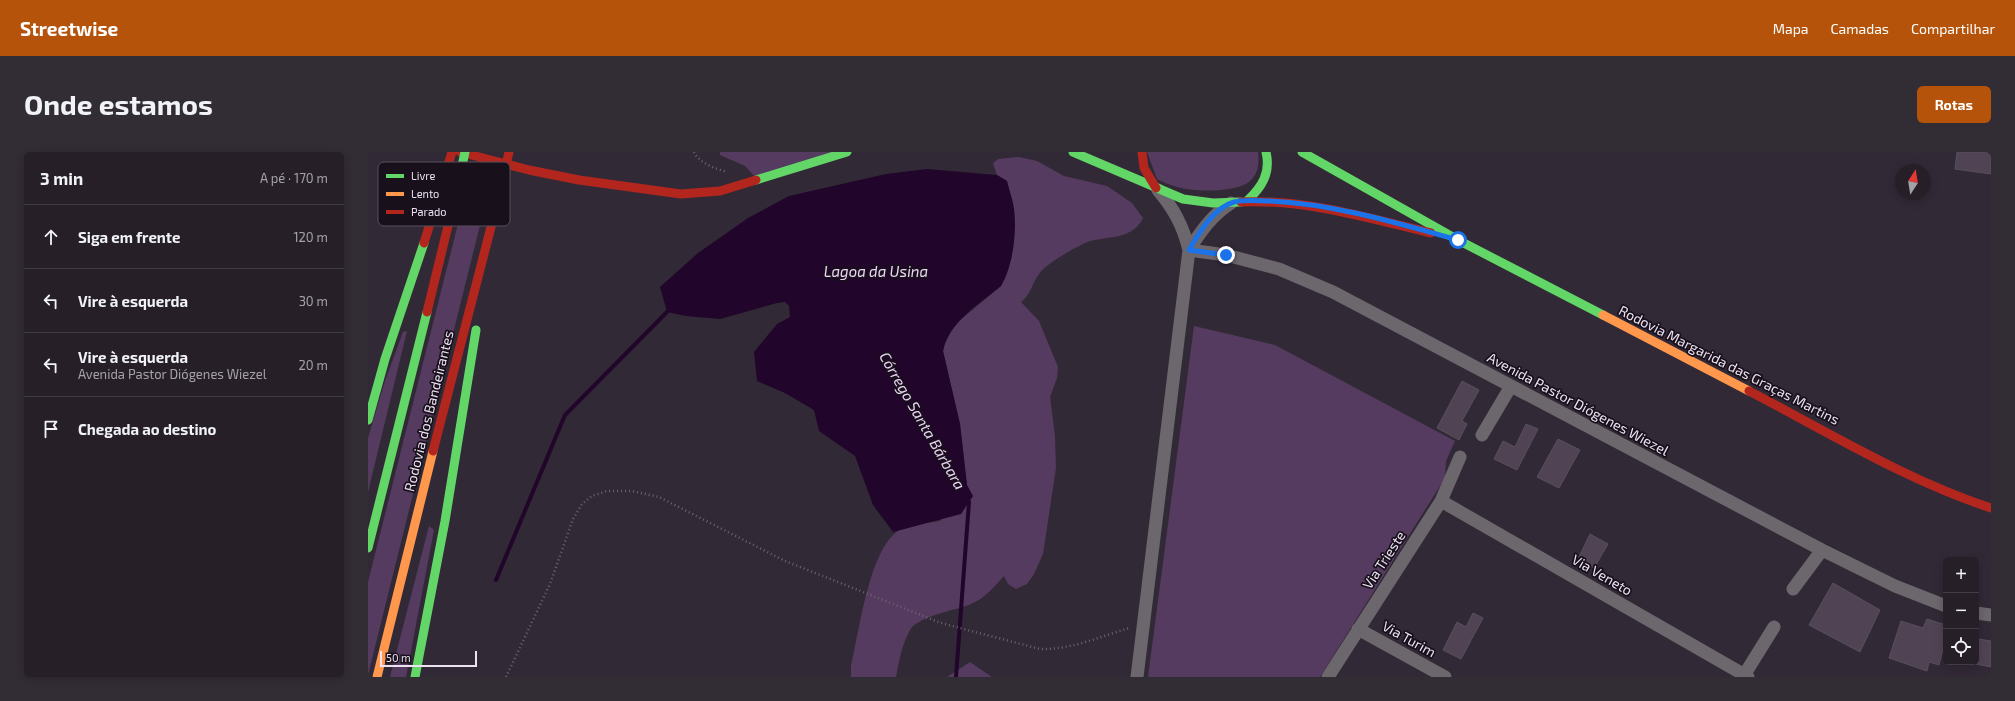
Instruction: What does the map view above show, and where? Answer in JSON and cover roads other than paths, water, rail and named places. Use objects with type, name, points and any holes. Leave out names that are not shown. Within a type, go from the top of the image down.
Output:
[{"type":"main road","points":[[449,162],[452,152]]},
{"type":"main road","points":[[460,152],[498,162]]},
{"type":"main road","name":"Rodovia dos Bandeirantes","points":[[463,162],[465,152]]},
{"type":"main road","points":[[500,152],[512,154]]},
{"type":"main road","points":[[510,165],[529,170],[659,192],[681,194],[720,191],[847,152]]},
{"type":"main road","name":"Rodovia Margarida das Graças Martins","points":[[1073,152],[1183,199],[1198,202],[1287,202],[1310,205],[1387,221],[1458,240]]},
{"type":"main road","points":[[1142,152],[1144,168],[1156,188]]},
{"type":"main road","points":[[1247,201],[1262,186],[1266,176],[1268,166],[1266,152]]},
{"type":"main road","name":"Rodovia Margarida das Graças Martins","points":[[1302,152],[1458,240],[1924,482],[1955,496],[1991,508]]},
{"type":"main road","points":[[552,165],[659,192]]},
{"type":"main road","points":[[368,420],[385,359],[429,226]]},
{"type":"main road","name":"Rodovia dos Bandeirantes","points":[[368,548],[448,226]]},
{"type":"main road","name":"Rodovia dos Bandeirantes","points":[[376,677],[460,341],[491,226]]},
{"type":"main road","points":[[480,308],[494,226]]},
{"type":"main road","points":[[415,677],[444,529],[477,324]]},
{"type":"street","points":[[1137,677],[1145,623],[1189,250],[1182,225],[1171,206],[1156,188]]},
{"type":"street","points":[[1189,250],[1201,230],[1212,217],[1233,202]]},
{"type":"street","name":"Avenida Pastor Diógenes Wiezel","points":[[1189,250],[1226,255],[1279,269],[1333,292],[1822,550],[1895,586],[1943,605]]},
{"type":"street","points":[[1482,435],[1511,386]]},
{"type":"street","name":"Via Trieste","points":[[1328,677],[1441,501],[1460,457]]},
{"type":"street","name":"Via Veneto","points":[[1441,501],[1745,676]]},
{"type":"street","points":[[1793,589],[1822,550]]},
{"type":"street","points":[[1979,613],[1991,615]]},
{"type":"street","points":[[1745,676],[1774,627]]},
{"type":"street","name":"Via Turim","points":[[1358,629],[1445,677]]},
{"type":"water","name":"Lagoa da Usina","points":[[927,169],[997,175],[1007,181],[1013,202],[1015,228],[1009,269],[1001,286],[974,307],[958,322],[947,340],[943,351],[960,424],[967,485],[973,496],[961,514],[893,532],[873,505],[855,456],[819,431],[814,410],[785,393],[757,381],[754,352],[777,324],[790,317],[789,306],[785,302],[777,303],[720,319],[686,316],[667,312],[660,287],[698,253],[748,218],[789,196],[886,174]]},
{"type":"waterway","points":[[496,580],[565,415],[670,309]]},
{"type":"waterway","name":"Córrego Santa Bárbara","points":[[956,677],[969,502],[967,499]]}]
